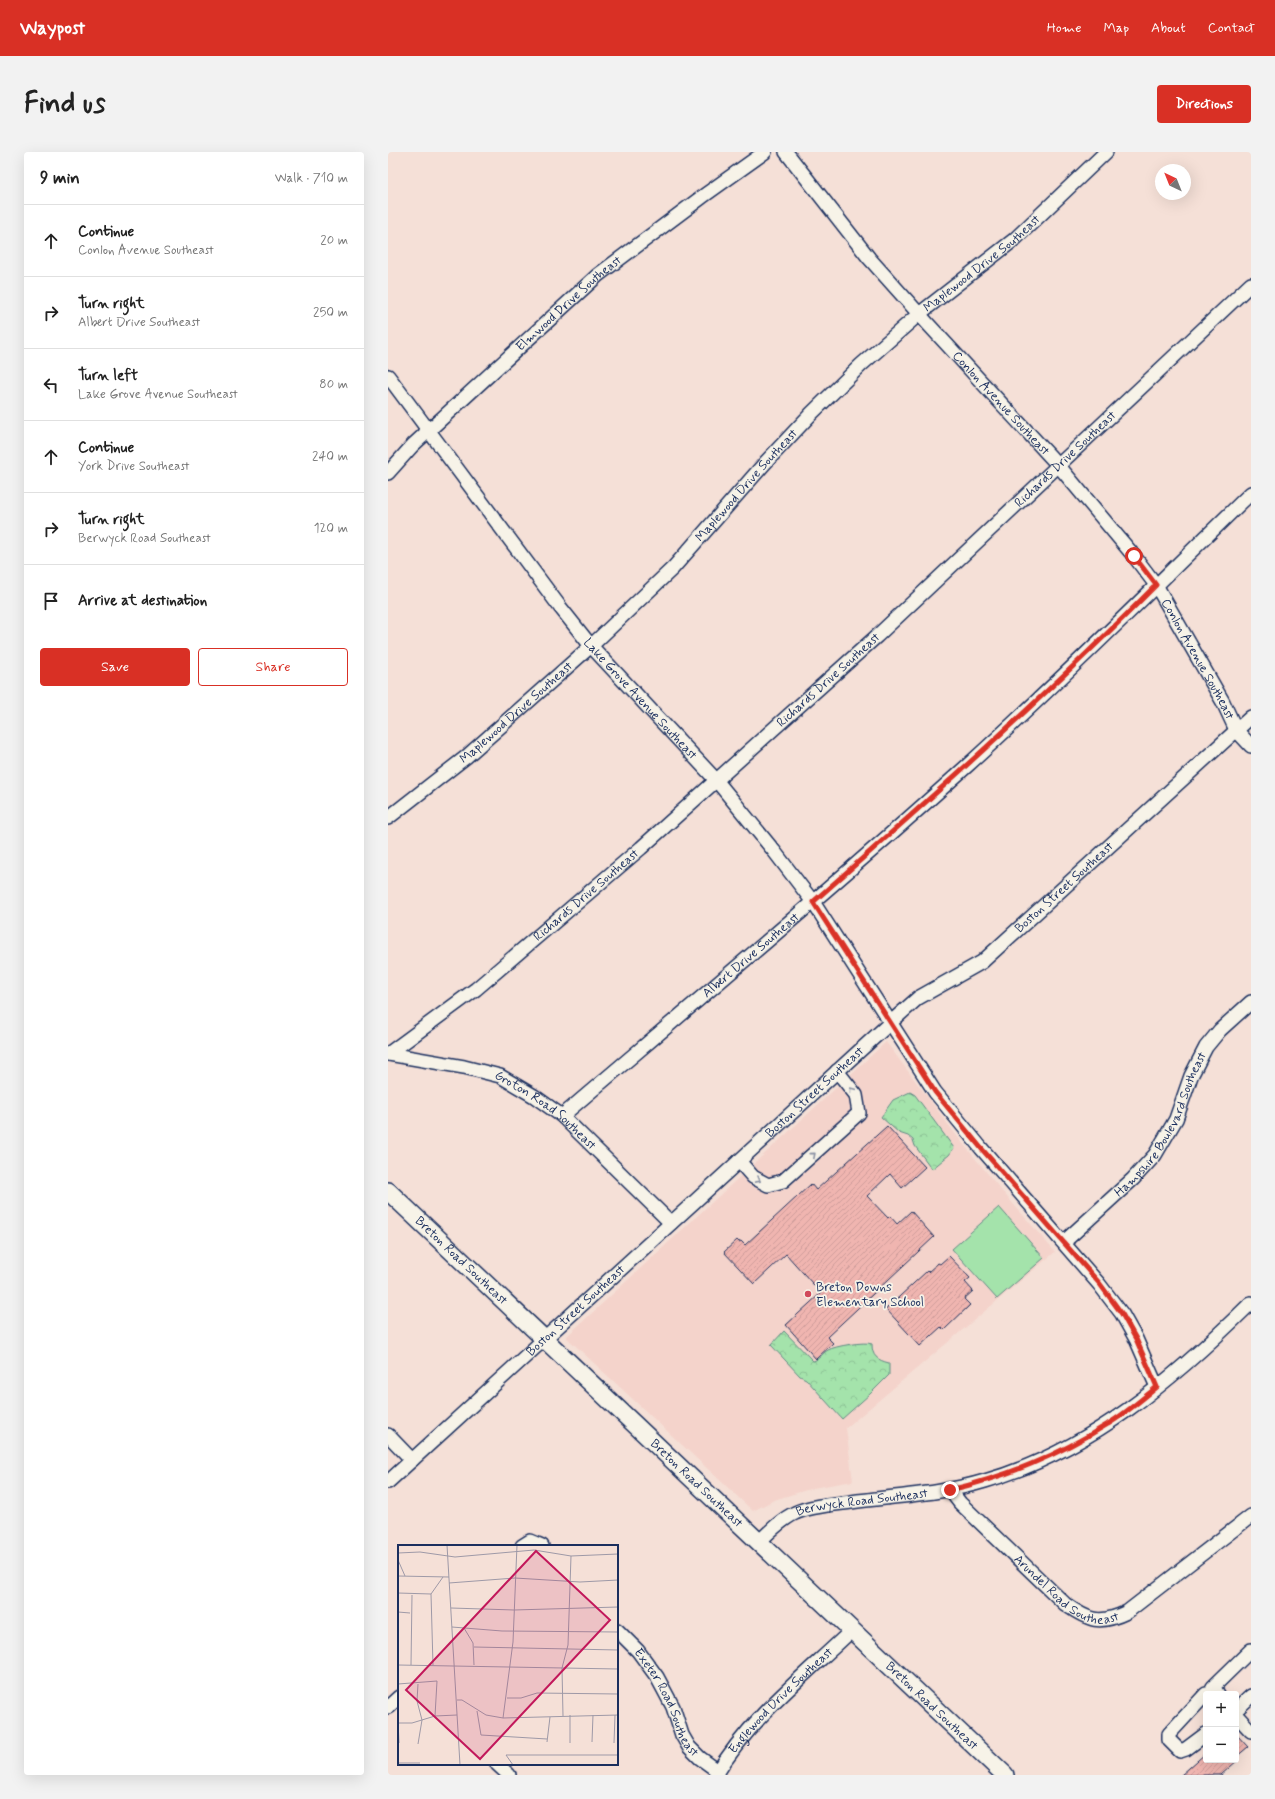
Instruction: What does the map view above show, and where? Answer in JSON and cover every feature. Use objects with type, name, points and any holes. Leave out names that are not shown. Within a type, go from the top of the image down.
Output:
[{"type":"main road","name":"Breton Road Southeast","points":[[388,1191],[543,1339],[760,1541],[851,1630],[1005,1775]]},
{"type":"street","name":"Elmwood Drive Southeast","points":[[388,473],[413,445],[598,275],[765,152]]},
{"type":"street","name":"Conlon Avenue Southeast","points":[[786,152],[869,258],[1058,464],[1134,556],[1156,585],[1222,702],[1236,730],[1251,746]]},
{"type":"street","name":"Maplewood Drive Southeast","points":[[388,818],[466,757],[591,646],[673,568],[765,463],[811,414],[861,365],[919,314],[1015,239],[1106,152]]},
{"type":"street","name":"Richards Drive Southeast","points":[[389,1054],[476,989],[641,848],[877,636],[1251,284]]},
{"type":"street","name":"Lake Grove Avenue Southeast","points":[[388,376],[430,430],[560,607],[591,646],[716,780],[774,851],[813,902],[935,1092],[981,1148],[1064,1242],[1122,1314],[1136,1339],[1157,1387]]},
{"type":"street","name":"Albert Drive Southeast","points":[[562,1116],[813,902],[968,765],[1063,677],[1251,493]]},
{"type":"street","name":"Boston Street Southeast","points":[[388,1482],[918,998],[982,962],[1251,717]]},
{"type":"street","name":"Hampshire Boulevard Southeast","points":[[1064,1242],[1133,1178],[1155,1155],[1176,1119],[1191,1076],[1206,1046],[1220,1030],[1251,1002]]},
{"type":"street","name":"Groton Road Southeast","points":[[389,1054],[464,1067],[500,1076],[534,1096],[562,1116],[671,1223]]},
{"type":"street","points":[[739,1161],[753,1177],[768,1185],[784,1181],[819,1150],[859,1113],[856,1095],[837,1071]]},
{"type":"street","name":"Berwyck Road Southeast","points":[[760,1541],[775,1527],[795,1513],[830,1504],[950,1490],[985,1482],[1030,1466],[1071,1446],[1109,1424],[1196,1356],[1251,1303]]},
{"type":"street","points":[[388,1435],[412,1460]]},
{"type":"street","name":"Arundel Road Southeast","points":[[950,1490],[960,1503],[1065,1604],[1080,1615],[1095,1620],[1111,1620],[1127,1612],[1251,1516]]},
{"type":"street","name":"Englewood Drive Southeast","points":[[717,1773],[766,1711],[851,1630]]},
{"type":"street","name":"Exeter Road Southeast","points":[[618,1631],[638,1651],[657,1677],[673,1707],[682,1735],[689,1747],[717,1773]]},
{"type":"street","points":[[1212,1691],[1251,1650]]},
{"type":"street","points":[[1239,1707],[1251,1696]]},
{"type":"street","points":[[388,1707],[398,1698]]},
{"type":"street","points":[[1203,1700],[1169,1734],[1168,1740],[1180,1751],[1186,1749],[1203,1736]]},
{"type":"street","points":[[1239,1718],[1251,1731]]},
{"type":"street","points":[[498,1765],[509,1775]]},
{"type":"shaded area","name":"Breton Downs Elementary School","points":[[886,1042],[960,1140],[1055,1252],[846,1428],[853,1481],[813,1488],[774,1500],[753,1511],[566,1337]]},
{"type":"green space","points":[[910,1092],[915,1095],[954,1148],[949,1155],[932,1169],[915,1146],[913,1140],[908,1136],[899,1133],[881,1117],[893,1100]]},
{"type":"green space","points":[[999,1207],[1044,1258],[997,1299],[952,1249]]},
{"type":"green space","points":[[784,1331],[813,1361],[828,1350],[837,1347],[850,1344],[872,1344],[873,1352],[876,1357],[889,1363],[889,1375],[842,1419],[806,1379],[800,1376],[771,1345]]},
{"type":"building","name":"Breton Downs Elementary School","points":[[887,1126],[925,1167],[902,1188],[890,1174],[867,1196],[888,1218],[890,1216],[897,1224],[911,1211],[934,1237],[827,1337],[833,1343],[816,1359],[786,1325],[821,1293],[786,1254],[754,1284],[724,1252],[737,1240],[739,1242],[741,1241],[745,1245],[811,1184],[816,1190]]},
{"type":"building","points":[[949,1256],[970,1278],[965,1282],[973,1291],[964,1299],[970,1305],[944,1330],[941,1327],[920,1346],[886,1309],[927,1271],[928,1272],[938,1263],[940,1264]]},
{"type":"building","points":[[1239,1737],[1248,1747],[1239,1754]]},
{"type":"building","points":[[1203,1756],[1203,1763],[1235,1763],[1221,1775],[1181,1775]]},
{"type":"place","name":"Breton Downs Elementary School","points":[[808,1294]]},
{"type":"route","points":[[950,1490],[985,1482],[1030,1466],[1071,1446],[1109,1424],[1157,1387],[1136,1339],[1122,1314],[1100,1284],[981,1148],[935,1092],[813,902],[968,765],[1074,667],[1156,585],[1134,556]]}]
